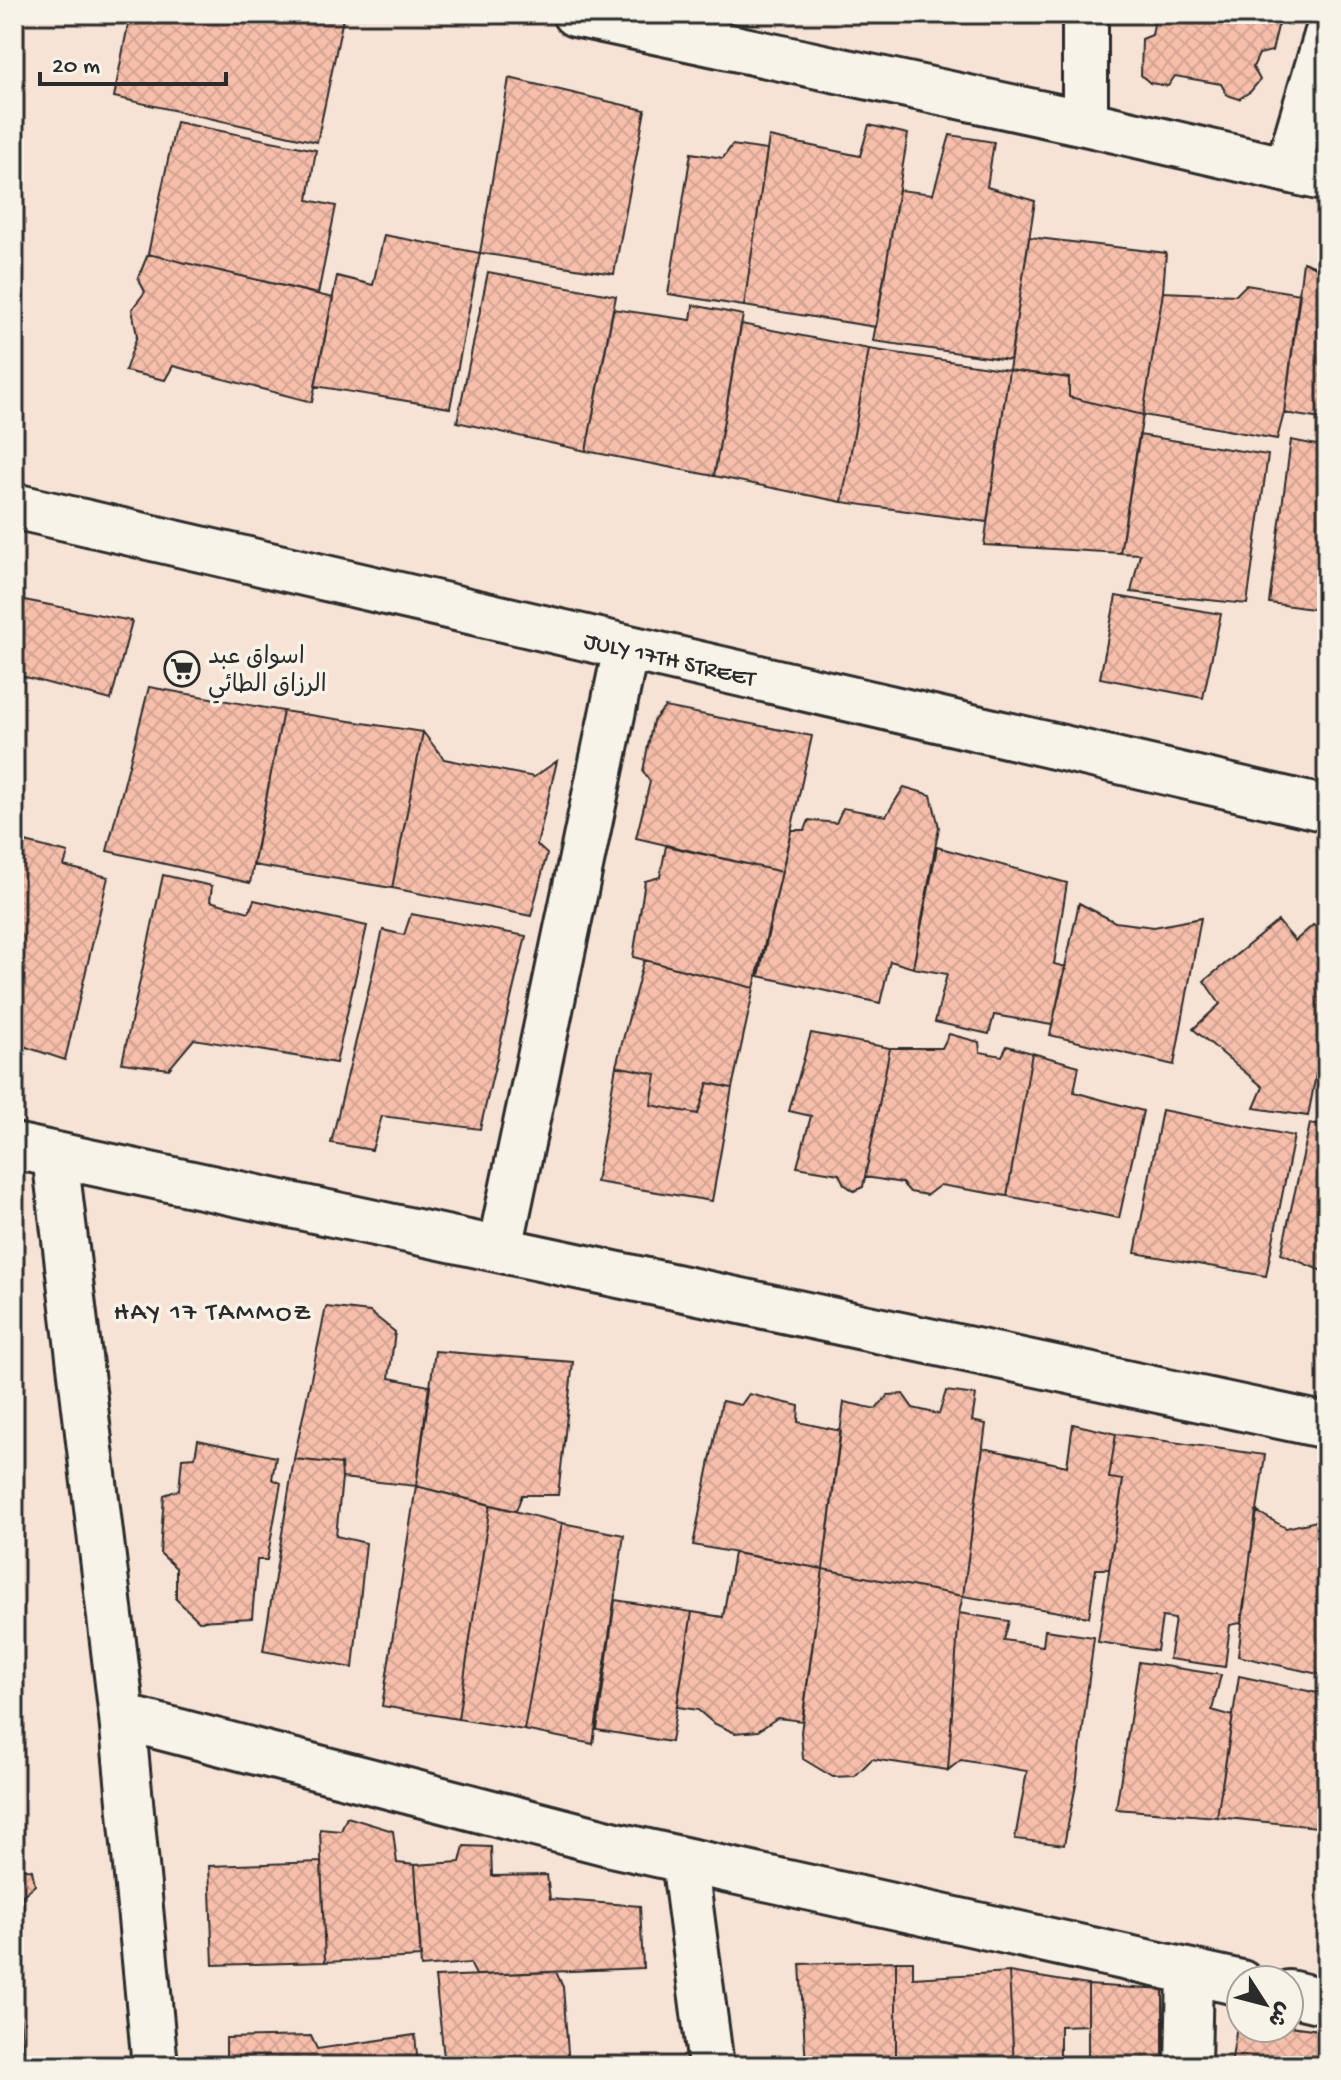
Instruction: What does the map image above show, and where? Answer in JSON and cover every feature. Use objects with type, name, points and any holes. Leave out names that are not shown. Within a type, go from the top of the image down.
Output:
[{"type":"street","points":[[575,14],[1085,123],[1307,174],[1327,35]]},
{"type":"street","points":[[1085,14],[1085,123]]},
{"type":"street","points":[[14,500],[14,506]]},
{"type":"street","name":"JULY 17TH STREET","points":[[14,506],[1327,809]]},
{"type":"street","points":[[500,1248],[626,648]]},
{"type":"street","points":[[155,2066],[122,1717],[35,1151],[1327,1426]]},
{"type":"street","points":[[122,1717],[616,1845],[1225,1980]]},
{"type":"street","points":[[684,1860],[711,2066]]},
{"type":"street","points":[[1188,2066],[1190,1972]]},
{"type":"street","points":[[1305,1997],[1327,2002]]},
{"type":"building","points":[[130,14],[344,14],[317,142],[114,97]]},
{"type":"building","points":[[1148,14],[1281,14],[1272,51],[1259,54],[1253,67],[1260,80],[1239,99],[1227,95],[1221,84],[1175,76],[1168,86],[1150,83],[1141,75],[1142,39],[1152,35],[1154,24]]},
{"type":"building","points":[[509,78],[645,110],[614,274],[480,253]]},
{"type":"building","points":[[176,122],[316,150],[308,200],[336,206],[318,294],[148,254]]},
{"type":"building","points":[[869,125],[908,134],[876,327],[744,306],[769,137],[860,156]]},
{"type":"building","points":[[950,135],[994,142],[987,187],[1035,201],[1010,360],[873,341],[899,190],[933,194]]},
{"type":"building","points":[[732,145],[767,150],[744,306],[668,294],[691,153],[723,158]]},
{"type":"building","points":[[384,235],[480,253],[450,408],[315,386],[337,276],[373,285]]},
{"type":"building","points":[[1029,237],[1166,253],[1163,292],[1143,415],[1069,397],[1069,378],[1009,370]]},
{"type":"building","points":[[148,254],[333,298],[312,402],[173,366],[165,380],[125,371],[137,336],[132,309],[145,292],[138,278]]},
{"type":"building","points":[[1303,262],[1327,271],[1327,420],[1284,413]]},
{"type":"building","points":[[488,272],[616,296],[586,451],[457,422]]},
{"type":"building","points":[[1246,285],[1300,294],[1284,413],[1277,439],[1143,415],[1163,292],[1236,295]]},
{"type":"building","points":[[693,305],[743,315],[714,476],[586,451],[613,309],[691,320]]},
{"type":"building","points":[[741,324],[869,349],[842,502],[714,476]]},
{"type":"building","points":[[869,349],[1009,370],[987,522],[842,502]]},
{"type":"building","points":[[1009,370],[1069,378],[1069,397],[1143,415],[1120,553],[984,545]]},
{"type":"building","points":[[1139,435],[1268,455],[1247,604],[1131,592],[1140,554],[1120,553]]},
{"type":"building","points":[[1291,440],[1327,447],[1327,611],[1269,603]]},
{"type":"building","points":[[1116,596],[1221,614],[1203,698],[1100,678]]},
{"type":"building","points":[[14,598],[132,621],[111,700],[14,674]]},
{"type":"building","points":[[149,687],[283,711],[250,883],[107,851]]},
{"type":"building","points":[[665,707],[812,736],[782,872],[636,838],[650,782],[643,771],[653,721]]},
{"type":"building","points":[[283,711],[423,732],[392,888],[253,865]]},
{"type":"building","points":[[423,732],[444,759],[534,777],[557,761],[537,845],[547,854],[531,916],[392,888]]},
{"type":"building","points":[[904,787],[931,795],[939,827],[913,968],[890,961],[880,1003],[759,976],[791,830],[805,830],[809,820],[836,823],[843,808],[886,816]]},
{"type":"building","points":[[14,839],[68,853],[64,866],[108,877],[65,1060],[14,1043]]},
{"type":"building","points":[[666,846],[782,872],[754,988],[633,957],[645,881],[660,877]]},
{"type":"building","points":[[937,847],[1067,883],[1054,964],[1066,967],[1052,1025],[994,1015],[989,1034],[935,1022],[947,974],[913,968]]},
{"type":"building","points":[[163,875],[212,886],[210,901],[249,912],[254,900],[367,926],[336,1063],[194,1039],[169,1069],[122,1063]]},
{"type":"building","points":[[1079,903],[1115,922],[1154,927],[1201,918],[1174,1065],[1050,1035]]},
{"type":"building","points":[[411,914],[526,936],[480,1129],[382,1116],[372,1150],[331,1143],[383,930],[404,935]]},
{"type":"building","points":[[1278,921],[1295,941],[1313,925],[1327,932],[1327,1018],[1308,1116],[1254,1108],[1263,1087],[1193,1029],[1220,1004],[1204,981]]},
{"type":"building","points":[[644,960],[754,988],[732,1088],[708,1083],[698,1114],[651,1105],[656,1074],[616,1066]]},
{"type":"building","points":[[811,1033],[890,1048],[863,1187],[854,1191],[844,1184],[839,1174],[797,1167],[811,1116],[789,1111]]},
{"type":"building","points":[[949,1034],[979,1042],[980,1052],[1002,1056],[1007,1046],[1032,1053],[1007,1196],[940,1185],[927,1195],[910,1192],[902,1183],[865,1177],[890,1048],[942,1048]]},
{"type":"building","points":[[1032,1053],[1079,1066],[1074,1092],[1143,1111],[1119,1218],[1007,1196]]},
{"type":"building","points":[[616,1066],[656,1074],[651,1105],[698,1114],[708,1083],[732,1088],[712,1201],[596,1182]]},
{"type":"building","points":[[1162,1110],[1294,1136],[1266,1276],[1135,1253]]},
{"type":"building","points":[[1310,1124],[1327,1127],[1327,1273],[1281,1254]]},
{"type":"building","points":[[14,1173],[18,1174],[14,1238]]},
{"type":"building","points":[[326,1307],[370,1312],[395,1332],[389,1378],[429,1386],[416,1486],[342,1478],[341,1464],[294,1459]]},
{"type":"building","points":[[435,1351],[573,1362],[558,1495],[522,1495],[516,1511],[416,1486]]},
{"type":"building","points":[[946,1391],[976,1395],[972,1421],[986,1424],[963,1596],[823,1569],[844,1402],[876,1409],[888,1395],[903,1394],[913,1408],[939,1414]]},
{"type":"building","points":[[749,1394],[799,1406],[798,1422],[841,1431],[823,1569],[693,1545],[722,1401],[741,1405]]},
{"type":"building","points":[[1073,1424],[1116,1434],[1109,1478],[1123,1480],[1109,1569],[1096,1569],[1089,1617],[963,1596],[983,1448],[1067,1466]]},
{"type":"building","points":[[1116,1434],[1265,1455],[1241,1623],[1230,1625],[1225,1667],[1169,1659],[1175,1619],[1162,1617],[1157,1651],[1098,1642],[1123,1480],[1109,1478]]},
{"type":"building","points":[[198,1440],[276,1457],[272,1479],[281,1483],[267,1560],[257,1560],[252,1618],[199,1621],[176,1599],[176,1568],[160,1553],[164,1495],[179,1490],[182,1458],[195,1457]]},
{"type":"building","points":[[294,1459],[341,1464],[336,1536],[366,1543],[353,1668],[263,1651]]},
{"type":"building","points":[[416,1486],[490,1505],[458,1719],[382,1706]]},
{"type":"building","points":[[490,1505],[562,1523],[524,1730],[458,1719]]},
{"type":"building","points":[[1256,1511],[1286,1528],[1321,1520],[1327,1524],[1327,1676],[1238,1656]]},
{"type":"building","points":[[562,1523],[624,1535],[593,1744],[524,1730]]},
{"type":"building","points":[[734,1553],[823,1569],[802,1721],[777,1718],[758,1731],[735,1733],[713,1723],[698,1710],[677,1707],[692,1612],[723,1617]]},
{"type":"building","points":[[823,1569],[963,1596],[959,1613],[948,1770],[872,1759],[855,1776],[833,1777],[803,1759],[801,1732]]},
{"type":"building","points":[[615,1600],[692,1612],[671,1742],[597,1730]]},
{"type":"building","points":[[959,1613],[1009,1621],[1004,1640],[1043,1646],[1045,1630],[1094,1637],[1076,1785],[1064,1845],[1015,1839],[1027,1771],[961,1760],[948,1770]]},
{"type":"building","points":[[1139,1662],[1221,1675],[1212,1710],[1233,1716],[1217,1817],[1116,1809]]},
{"type":"building","points":[[1239,1676],[1327,1695],[1327,1828],[1217,1817]]},
{"type":"building","points":[[14,1796],[19,1868],[32,1870],[35,1885],[23,1895],[23,1938],[14,1939]]},
{"type":"building","points":[[347,1817],[393,1831],[397,1863],[415,1865],[421,1957],[325,1962],[320,1829],[341,1831]]},
{"type":"building","points":[[464,1846],[491,1847],[492,1876],[547,1875],[550,1899],[640,1906],[643,1968],[476,1975],[470,1963],[421,1967],[415,1865],[460,1862]]},
{"type":"building","points":[[321,1862],[325,1962],[213,1965],[209,1866]]},
{"type":"building","points":[[14,1947],[24,2063],[14,2064]]},
{"type":"building","points":[[896,1961],[913,1961],[913,1978],[1009,1972],[1014,2066],[896,2066]]},
{"type":"building","points":[[896,1961],[896,2066],[806,2066],[800,1964]]},
{"type":"building","points":[[556,1972],[563,1987],[569,2066],[445,2066],[435,1977]]},
{"type":"building","points":[[1009,1972],[1088,1985],[1088,2025],[1060,2026],[1060,2066],[1014,2066]]},
{"type":"building","points":[[1088,1985],[1163,1990],[1163,2066],[1088,2066]]},
{"type":"building","points":[[1305,2028],[1327,2031],[1327,2066],[1231,2066],[1234,2044],[1305,2044]]},
{"type":"building","points":[[415,2035],[418,2066],[197,2066],[226,2058],[226,2038],[311,2036],[317,2049]]},
{"type":"place","name":"اسواق عبد الرزاق الطائي","points":[[182,669]]},
{"type":"district","name":"HAY 17 TAMMOZ","points":[[213,1310]]}]
